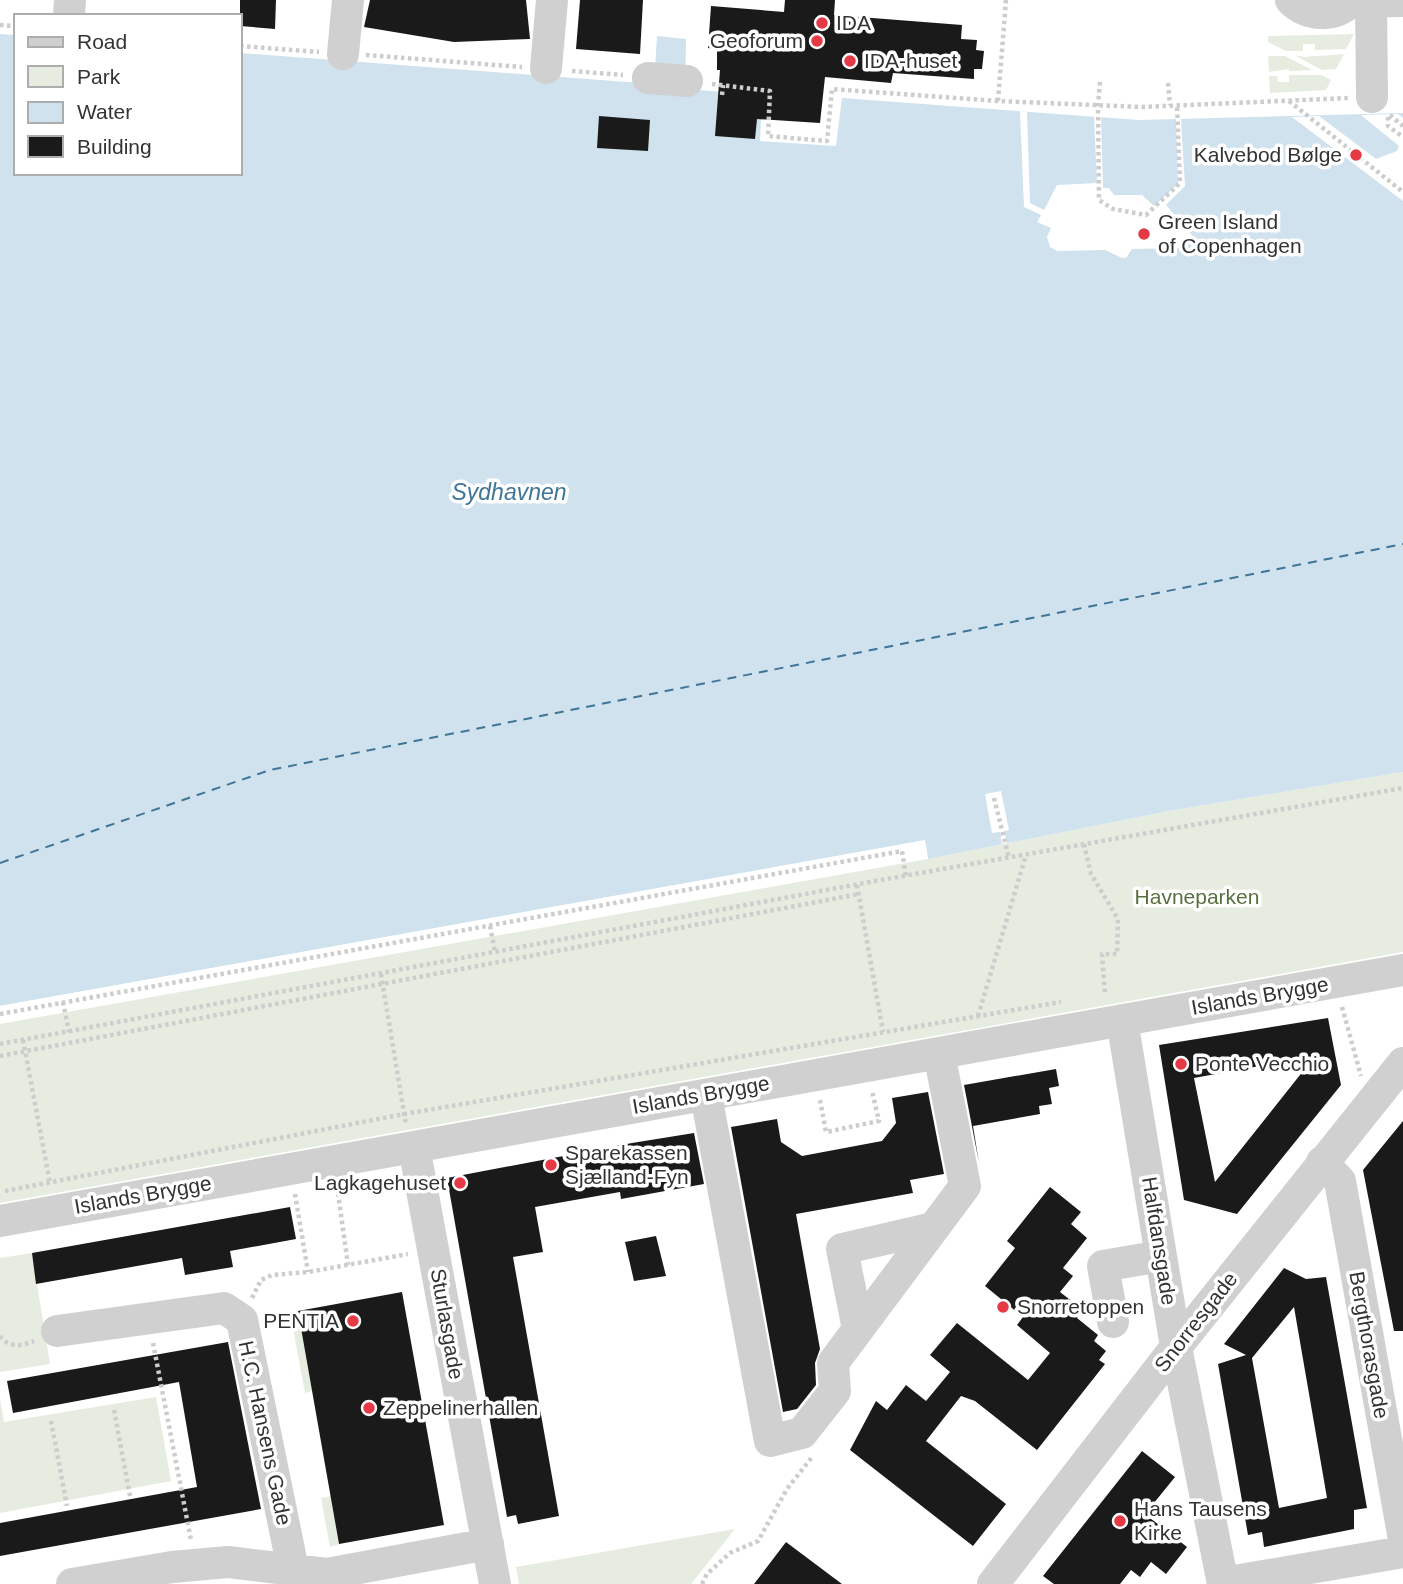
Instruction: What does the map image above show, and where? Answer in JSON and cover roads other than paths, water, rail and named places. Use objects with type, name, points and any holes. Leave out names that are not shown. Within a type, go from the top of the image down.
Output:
[{"type":"street","points":[[343,54],[348,0]]},
{"type":"street","points":[[546,68],[552,0]]},
{"type":"street","points":[[1291,0],[1298,7],[1317,13],[1339,11],[1357,2],[1403,1]]},
{"type":"street","points":[[1357,2],[1383,107]]},
{"type":"street","points":[[648,78],[687,81]]},
{"type":"street","name":"Islands Brygge","points":[[0,1221],[51,1196],[293,1169],[412,1140],[706,1095],[815,1075],[879,1053],[939,1053],[1403,970]]},
{"type":"street","name":"Halfdansgade","points":[[1122,1020],[1176,1347],[1223,1584]]},
{"type":"street","points":[[706,1095],[770,1441],[802,1433],[835,1391],[834,1363],[965,1185],[939,1053]]},
{"type":"street","name":"Snorresgade","points":[[993,1584],[1176,1347],[1403,1063]]},
{"type":"street","name":"Sturlasgade","points":[[412,1140],[495,1584]]},
{"type":"street","name":"Bergthorasgade","points":[[1322,1162],[1340,1181],[1403,1534]]},
{"type":"street","points":[[858,1329],[842,1249],[933,1228]]},
{"type":"street","points":[[1113,1322],[1103,1266],[1161,1256]]},
{"type":"street","name":"H.C. Hansens Gade","points":[[57,1331],[224,1308],[242,1320],[268,1495],[300,1575]]},
{"type":"street","points":[[72,1584],[181,1572],[228,1562],[300,1575],[327,1574],[488,1544]]},
{"type":"street","points":[[1223,1584],[1403,1552]]},
{"type":"water","name":"Sydhavnen","points":[[0,34],[14,35],[14,175],[242,175],[242,53],[654,84],[657,36],[686,39],[685,89],[762,95],[760,141],[836,146],[842,98],[1139,120],[1403,113],[1403,772],[1169,811],[928,859],[925,841],[0,1006]]},
{"type":"place","name":"IDA","points":[[822,23]]},
{"type":"place","name":"Geoforum","points":[[817,41]]},
{"type":"place","name":"IDA-huset","points":[[850,61]]},
{"type":"place","name":"Kalvebod Bølge","points":[[1356,155]]},
{"type":"place","name":"Green Island of Copenhagen","points":[[1144,234]]},
{"type":"place","name":"Ponte Vecchio","points":[[1181,1064]]},
{"type":"place","name":"Sparekassen Sjælland-Fyn","points":[[551,1165]]},
{"type":"place","name":"Lagkagehuset","points":[[460,1183]]},
{"type":"place","name":"Snorretoppen","points":[[1003,1307]]},
{"type":"place","name":"PENTIA","points":[[353,1321]]},
{"type":"place","name":"Zeppelinerhallen","points":[[369,1408]]},
{"type":"place","name":"Hans Tausens Kirke","points":[[1120,1521]]},
{"type":"park label","name":"Havneparken","points":[[1197,897]]}]
